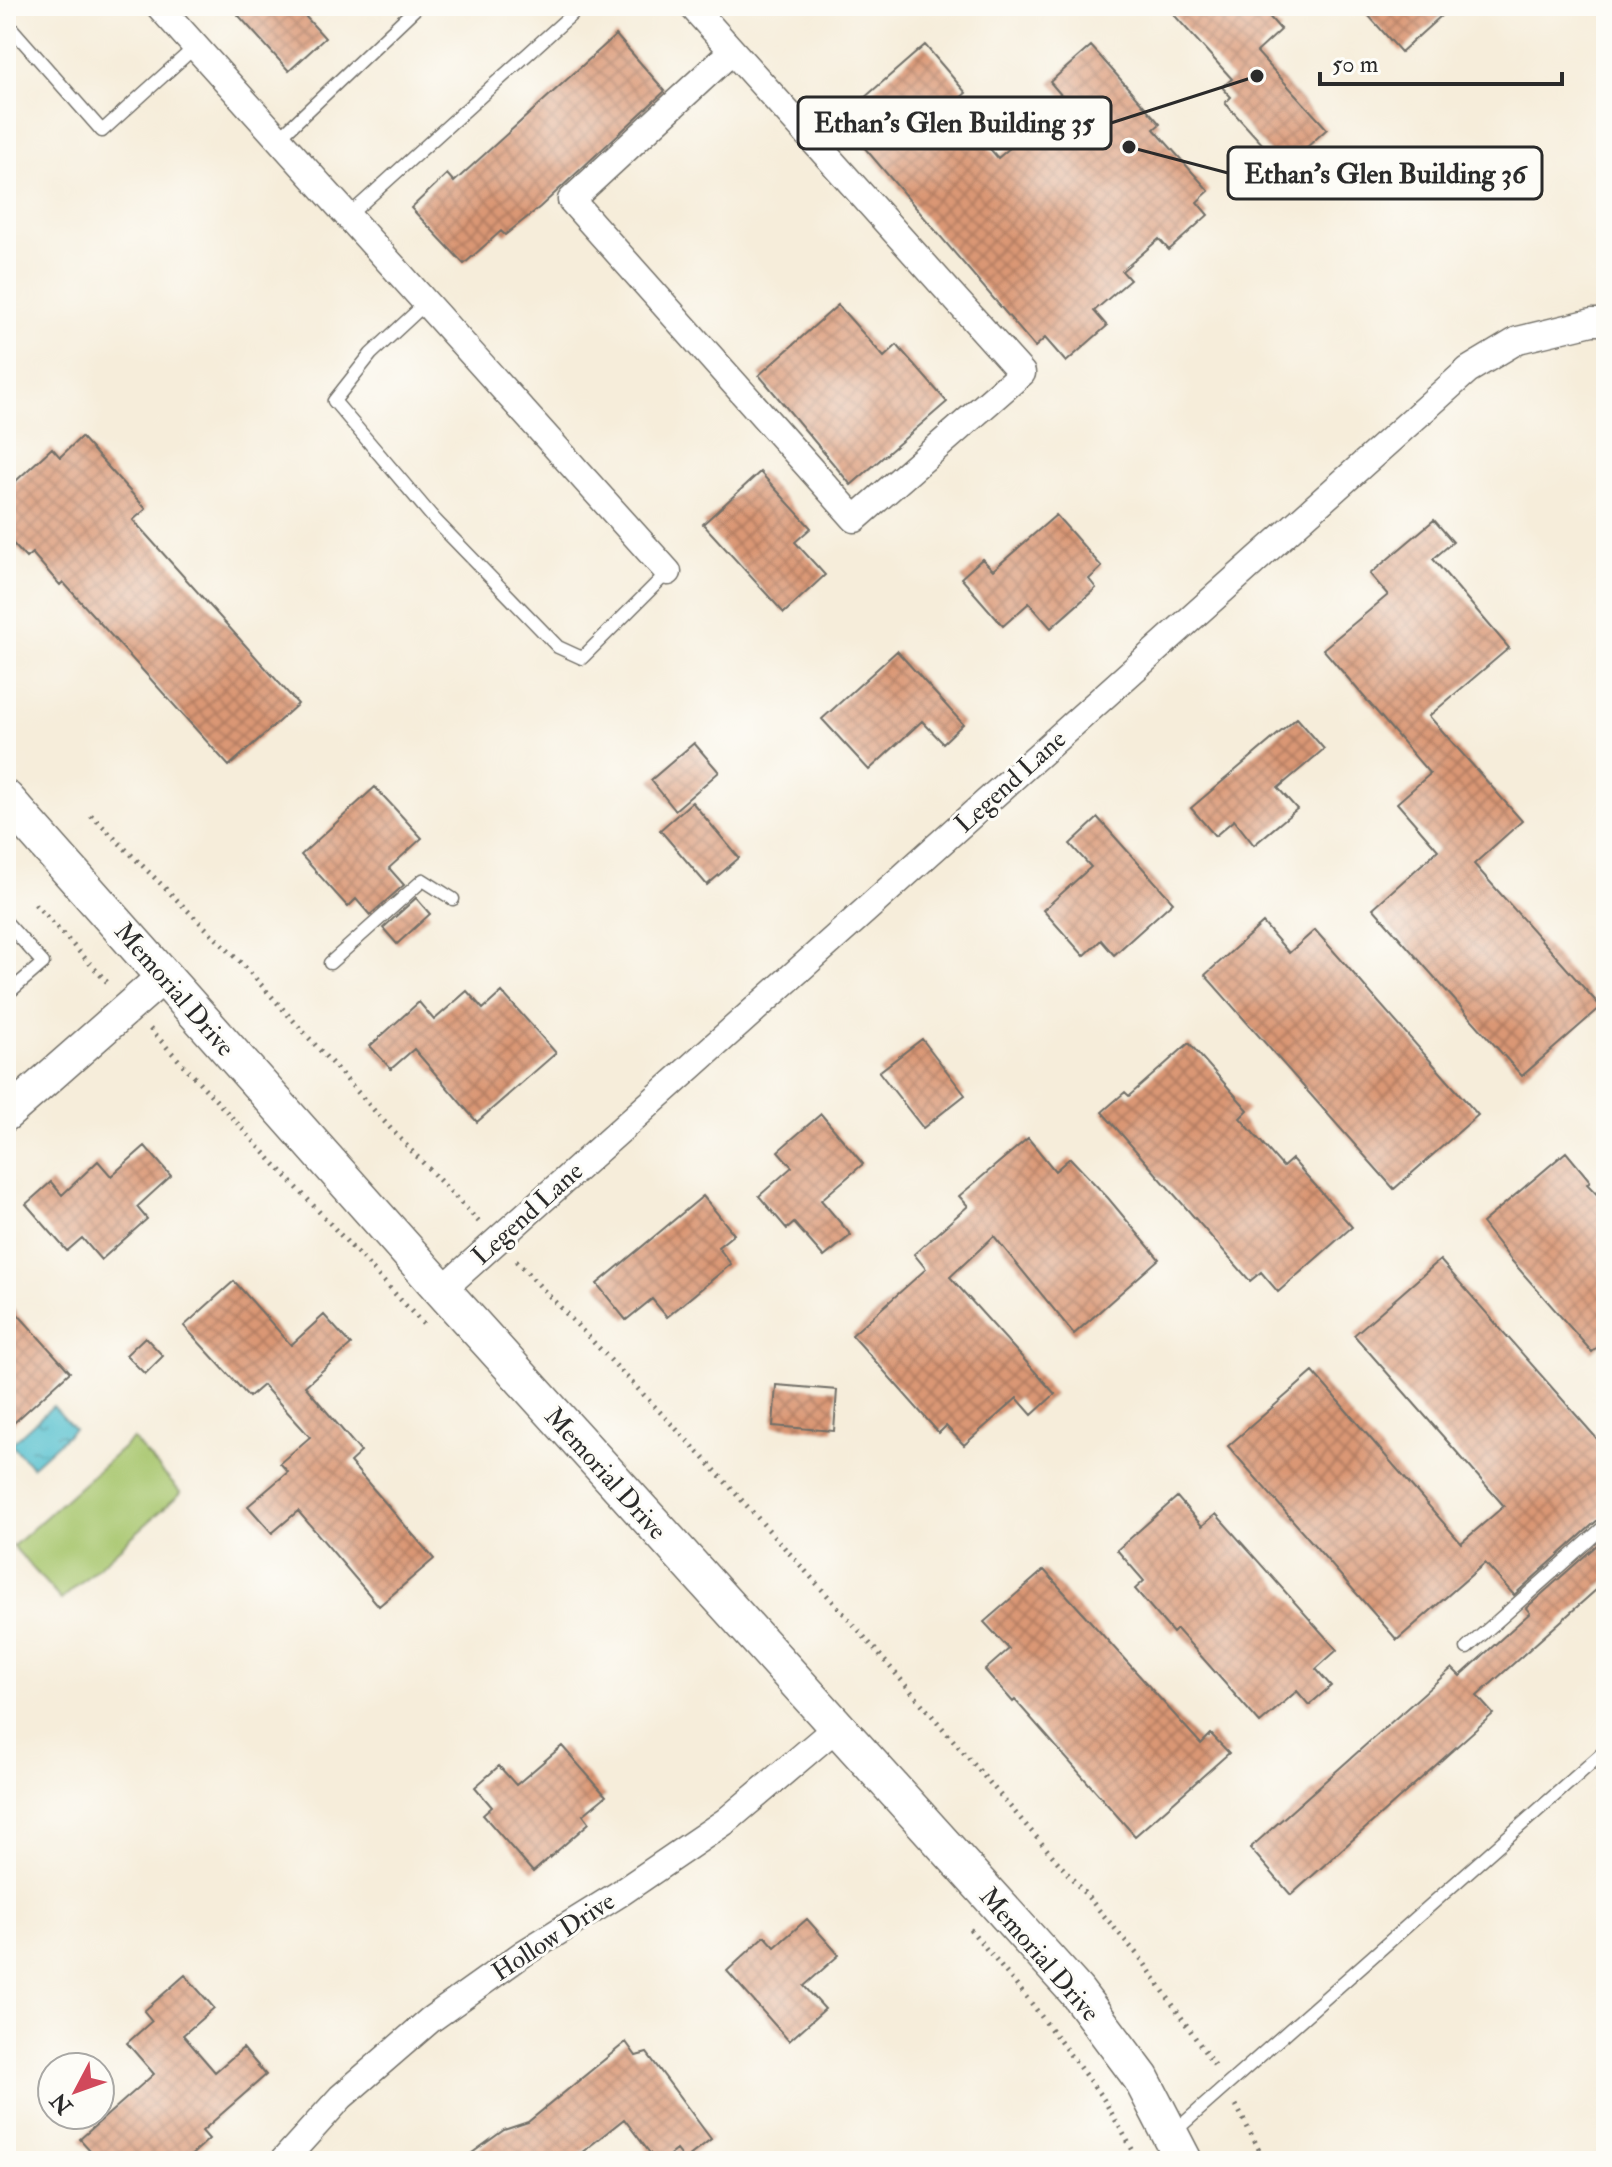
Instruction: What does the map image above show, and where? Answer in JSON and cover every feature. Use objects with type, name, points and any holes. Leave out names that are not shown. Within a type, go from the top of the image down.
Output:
[{"type":"main road","name":"Memorial Drive","points":[[6,799],[442,1290],[1076,1991],[1141,2078],[1178,2147]]},
{"type":"street","points":[[159,6],[668,572]]},
{"type":"street","points":[[692,6],[1022,373],[855,519],[571,200],[732,51]]},
{"type":"street","name":"Legend Lane","points":[[442,1290],[1468,370],[1518,340],[1592,322],[1606,322]]},
{"type":"street","points":[[6,1115],[164,976]]},
{"type":"street","name":"Hollow Drive","points":[[283,2161],[341,2097],[430,2020],[524,1953],[619,1894],[726,1821],[837,1727]]},
{"type":"lane","points":[[278,139],[418,6]]},
{"type":"lane","points":[[348,216],[581,6]]},
{"type":"lane","points":[[6,22],[102,131],[195,47]]},
{"type":"lane","points":[[426,303],[371,354],[334,401],[435,520],[558,647],[582,658],[668,572]]},
{"type":"lane","points":[[330,963],[423,880],[453,899]]},
{"type":"lane","points":[[6,922],[43,963],[6,995]]},
{"type":"lane","points":[[1467,1648],[1606,1525]]},
{"type":"lane","points":[[1178,2147],[1226,2086],[1606,1750]]},
{"type":"path","points":[[91,815],[246,968],[391,1129],[702,1456],[844,1614],[1142,1960],[1199,2041],[1265,2161]]},
{"type":"green space","points":[[133,1439],[181,1493],[61,1600],[13,1546]]},
{"type":"water","points":[[53,1406],[74,1429],[32,1467],[11,1444]]},
{"type":"building","points":[[230,6],[296,6],[325,38],[289,71]]},
{"type":"building","points":[[1166,6],[1260,6],[1281,30],[1257,52],[1327,129],[1284,168],[1225,103],[1231,97],[1222,87],[1232,79]]},
{"type":"building","points":[[1360,6],[1452,6],[1401,52]]},
{"type":"building","points":[[616,35],[665,91],[540,207],[505,235],[501,231],[464,264],[411,208],[447,174],[454,182]]},
{"type":"building","points":[[925,45],[966,93],[952,105],[998,158],[1051,113],[1048,109],[1062,96],[1050,82],[1091,46],[1160,124],[1154,129],[1209,191],[1197,202],[1208,215],[1169,250],[1159,239],[1122,271],[1130,280],[1094,311],[1107,326],[1066,362],[1045,338],[1035,347],[840,119]]},
{"type":"building","points":[[838,305],[884,357],[897,345],[947,402],[851,485],[759,375]]},
{"type":"building","points":[[81,437],[146,509],[133,520],[298,704],[229,766],[63,582],[60,585],[32,553],[26,558],[6,536],[6,490],[52,448],[60,457]]},
{"type":"building","points":[[760,472],[811,528],[795,542],[825,575],[784,613],[703,524]]},
{"type":"building","points":[[1056,515],[1102,567],[1089,579],[1096,588],[1051,628],[1029,603],[1003,626],[961,578],[982,559],[993,570]]},
{"type":"building","points":[[1434,520],[1453,542],[1433,559],[1509,648],[1429,716],[1522,821],[1474,864],[1601,1007],[1522,1076],[1373,908],[1438,850],[1397,803],[1430,774],[1323,649],[1388,595],[1370,574]]},
{"type":"building","points":[[897,651],[963,724],[943,743],[922,721],[869,770],[822,719]]},
{"type":"building","points":[[1297,718],[1324,749],[1278,788],[1297,809],[1254,845],[1234,820],[1215,836],[1191,808]]},
{"type":"building","points":[[694,743],[719,772],[675,810],[651,780]]},
{"type":"building","points":[[375,787],[422,838],[389,868],[404,885],[370,915],[356,899],[348,907],[301,855]]},
{"type":"building","points":[[692,802],[739,858],[707,885],[660,830]]},
{"type":"building","points":[[1098,818],[1173,902],[1114,955],[1101,940],[1084,956],[1043,910],[1091,867],[1070,844]]},
{"type":"building","points":[[416,898],[430,914],[397,944],[383,928]]},
{"type":"building","points":[[1263,923],[1289,953],[1315,930],[1478,1115],[1394,1189],[1205,975]]},
{"type":"building","points":[[467,991],[483,1009],[502,992],[556,1053],[477,1122],[414,1049],[391,1069],[370,1046],[419,1002],[434,1020]]},
{"type":"building","points":[[922,1039],[965,1095],[923,1128],[879,1072]]},
{"type":"building","points":[[1189,1043],[1248,1110],[1240,1118],[1283,1167],[1292,1159],[1352,1227],[1278,1292],[1261,1272],[1250,1281],[1102,1112],[1125,1092],[1129,1096]]},
{"type":"building","points":[[821,1114],[863,1164],[821,1200],[851,1235],[824,1257],[794,1223],[787,1229],[759,1196],[792,1167],[778,1151]]},
{"type":"building","points":[[1028,1138],[1055,1171],[1070,1158],[1159,1259],[1074,1334],[994,1236],[950,1277],[1055,1394],[1032,1415],[1017,1398],[964,1445],[946,1426],[939,1433],[852,1335],[926,1269],[914,1254],[968,1206],[959,1196]]},
{"type":"building","points":[[145,1146],[171,1176],[137,1207],[147,1219],[101,1260],[82,1238],[67,1251],[26,1204],[51,1182],[62,1195],[98,1161],[111,1176]]},
{"type":"building","points":[[1566,1152],[1590,1181],[1587,1184],[1606,1204],[1606,1340],[1592,1352],[1482,1223]]},
{"type":"building","points":[[703,1196],[734,1234],[718,1247],[731,1264],[667,1317],[652,1299],[626,1320],[597,1284]]},
{"type":"building","points":[[1440,1260],[1606,1449],[1606,1516],[1514,1595],[1485,1563],[1397,1640],[1228,1446],[1313,1372],[1461,1543],[1504,1506],[1354,1335]]},
{"type":"building","points":[[234,1281],[291,1345],[324,1315],[351,1345],[305,1386],[361,1452],[350,1462],[434,1559],[379,1606],[298,1511],[272,1533],[248,1506],[288,1472],[280,1463],[310,1437],[263,1385],[249,1397],[184,1326]]},
{"type":"building","points":[[6,1301],[70,1372],[6,1430]]},
{"type":"building","points":[[145,1337],[163,1356],[145,1374],[126,1355]]},
{"type":"building","points":[[776,1385],[837,1390],[834,1431],[773,1426]]},
{"type":"building","points":[[1177,1497],[1202,1526],[1216,1514],[1337,1650],[1316,1669],[1331,1686],[1309,1705],[1297,1691],[1260,1723],[1177,1629],[1173,1633],[1135,1589],[1144,1581],[1117,1550]]},
{"type":"building","points":[[1606,1537],[1606,1581],[1477,1696],[1493,1714],[1291,1895],[1250,1848],[1452,1668],[1460,1676],[1530,1613],[1526,1608]]},
{"type":"building","points":[[1044,1570],[1201,1744],[1211,1734],[1229,1753],[1135,1836],[985,1670],[1009,1649],[984,1622]]},
{"type":"building","points":[[562,1746],[606,1796],[583,1815],[589,1823],[533,1872],[483,1815],[492,1807],[475,1787],[499,1766],[516,1785]]},
{"type":"building","points":[[807,1919],[839,1955],[804,1986],[825,2009],[789,2041],[727,1971],[765,1936],[775,1947]]},
{"type":"building","points":[[185,1975],[214,2008],[183,2035],[215,2072],[243,2048],[266,2075],[202,2131],[209,2139],[185,2161],[100,2161],[80,2139],[89,2131],[116,2131],[116,2107],[154,2074],[127,2043],[152,2021],[144,2011]]},
{"type":"building","points":[[626,2042],[636,2056],[647,2053],[711,2139],[684,2160],[676,2150],[662,2161],[656,2161],[624,2119],[571,2161],[461,2161],[504,2130],[528,2122]]},
{"type":"place","name":"Ethan's Glen Building 35","points":[[1257,76]]},
{"type":"place","name":"Ethan's Glen Building 36","points":[[1129,147]]}]
